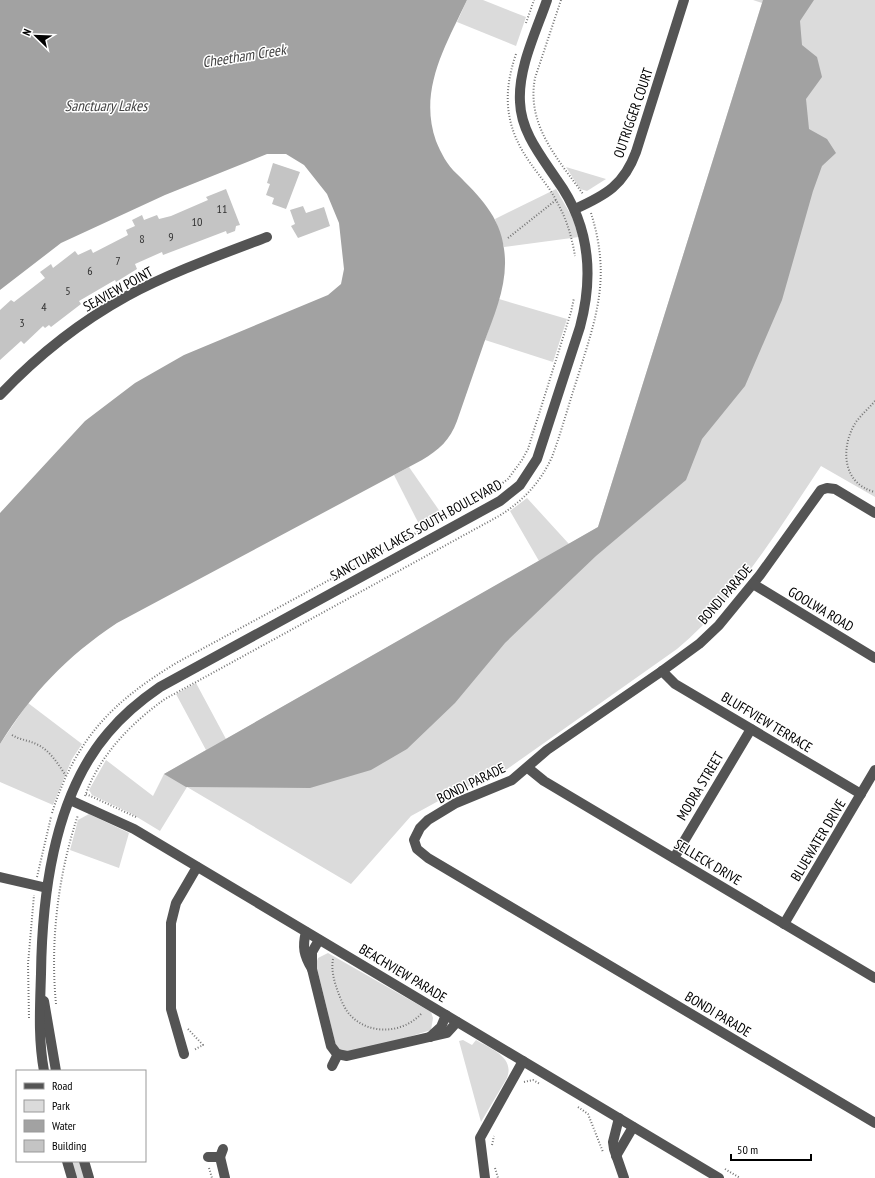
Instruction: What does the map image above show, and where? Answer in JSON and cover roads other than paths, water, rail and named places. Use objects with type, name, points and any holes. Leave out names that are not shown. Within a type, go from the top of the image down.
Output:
[{"type":"street","name":"SANCTUARY LAKES SOUTH BOULEVARD","points":[[44,1070],[40,1034],[43,924],[47,888],[59,833],[70,800],[84,768],[107,734],[135,705],[150,693],[173,679],[487,508],[520,485],[532,468],[540,450],[584,310],[587,292],[588,266],[583,233],[568,195],[535,147],[524,125],[521,111],[522,77],[547,0]]},
{"type":"street","name":"OUTRIGGER COURT","points":[[574,209],[585,199],[602,197],[617,184],[633,161],[684,0]]},
{"type":"street","name":"SEAVIEW POINT","points":[[0,395],[36,360],[62,339],[128,296],[177,272],[268,237]]},
{"type":"street","name":"BONDI PARADE","points":[[875,513],[835,489],[828,488],[821,490],[753,584],[719,625],[694,647],[662,671],[547,750],[528,768],[512,780],[456,803],[428,820],[420,828],[414,840],[417,849],[428,858],[875,1123]]},
{"type":"street","name":"GOOLWA ROAD","points":[[753,584],[875,658]]},
{"type":"street","name":"BLUFFVIEW TERRACE","points":[[662,671],[675,684],[861,794]]},
{"type":"street","name":"MODRA STREET","points":[[674,858],[751,729]]},
{"type":"street","name":"SELLECK DRIVE","points":[[528,768],[544,781],[875,978]]},
{"type":"street","name":"BLUEWATER DRIVE","points":[[784,924],[875,770]]},
{"type":"street","name":"BEACHVIEW PARADE","points":[[70,800],[134,829],[719,1178]]},
{"type":"street","points":[[184,1054],[171,1009],[171,922],[176,903],[197,867]]},
{"type":"street","points":[[0,877],[47,888]]},
{"type":"street","points":[[306,932],[303,948],[305,957],[312,969]]},
{"type":"street","points":[[318,940],[312,952],[312,969],[331,1046],[338,1054],[347,1056],[429,1038],[447,1033],[456,1022]]},
{"type":"street","name":"SANCTUARY LAKES SOUTH BOULEVARD","points":[[41,981],[56,1070]]},
{"type":"street","points":[[429,1038],[441,1027],[446,1015]]},
{"type":"street","points":[[332,1066],[338,1054]]},
{"type":"street","points":[[485,1178],[482,1169],[480,1138],[523,1061]]},
{"type":"street","points":[[619,1118],[613,1142],[616,1156],[624,1178]]},
{"type":"street","points":[[616,1156],[633,1127]]},
{"type":"street","points":[[208,1157],[222,1153],[225,1178]]},
{"type":"street","points":[[67,1162],[72,1178]]},
{"type":"street","points":[[84,1162],[89,1178]]},
{"type":"water","name":"Sanctuary Lakes","points":[[0,0],[467,0],[443,51],[437,68],[432,86],[430,104],[431,122],[436,141],[447,163],[487,207],[498,226],[504,249],[505,273],[500,297],[457,421],[451,434],[439,448],[422,460],[117,623],[81,649],[51,677],[12,725],[0,744],[0,513],[85,421],[135,383],[184,355],[328,295],[341,284],[344,269],[339,223],[327,194],[304,165],[286,154],[267,154],[165,195],[61,243],[0,290]]},
{"type":"water","points":[[763,0],[814,0],[800,21],[802,45],[817,57],[822,77],[806,99],[809,129],[827,139],[836,153],[822,166],[813,191],[782,300],[745,386],[702,439],[686,480],[596,556],[505,643],[455,703],[407,749],[371,770],[310,788],[186,787],[164,774],[598,527]]},
{"type":"water label","name":"Cheetham Creek","points":[[244,56]]}]
